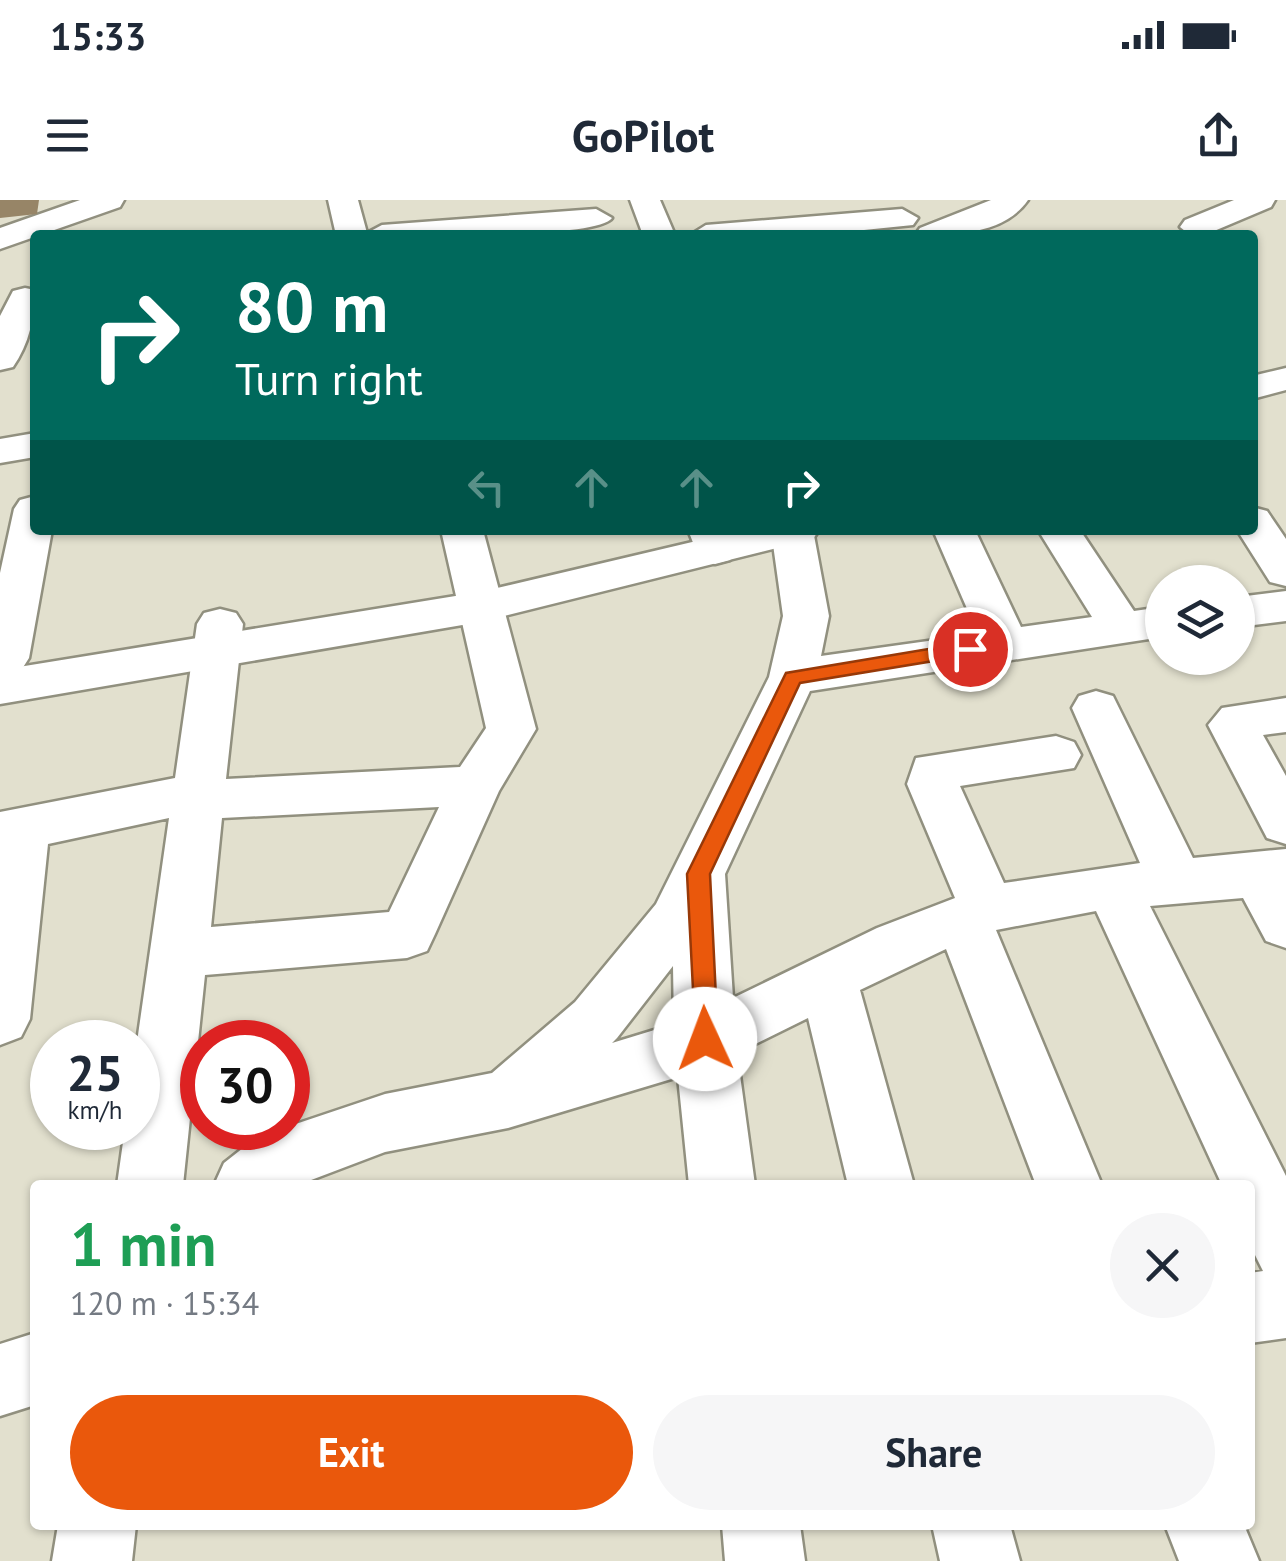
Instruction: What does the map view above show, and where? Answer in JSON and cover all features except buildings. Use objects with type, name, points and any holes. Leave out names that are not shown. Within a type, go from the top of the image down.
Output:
[{"type":"street","points":[[0,239],[110,200]]},
{"type":"street","points":[[343,200],[351,230]]},
{"type":"street","points":[[645,200],[657,230]]},
{"type":"street","points":[[708,200],[714,230]]},
{"type":"street","points":[[946,230],[980,219],[1013,200]]},
{"type":"street","points":[[1196,227],[1260,200]]},
{"type":"street","points":[[394,230],[428,216],[595,218]]},
{"type":"street","points":[[749,230],[833,220],[902,218]]},
{"type":"street","points":[[0,359],[20,298]]},
{"type":"street","points":[[1258,366],[1286,359]]},
{"type":"street","points":[[1258,386],[1286,379]]},
{"type":"street","points":[[0,450],[30,446]]},
{"type":"street","points":[[1258,508],[1286,507]]},
{"type":"street","points":[[0,518],[30,513]]},
{"type":"street","points":[[1258,529],[1286,572]]},
{"type":"street","points":[[30,535],[2,668],[477,595],[710,537],[738,535]]},
{"type":"street","points":[[180,953],[407,934],[475,786],[511,730],[463,535]]},
{"type":"street","points":[[508,1098],[596,1020],[676,920],[793,678],[806,616],[795,535]]},
{"type":"street","points":[[956,535],[1005,643]]},
{"type":"street","points":[[1063,535],[1142,625]]},
{"type":"street","points":[[1255,610],[1286,606]]},
{"type":"street","points":[[793,678],[1142,625]]},
{"type":"street","points":[[151,1180],[220,637]]},
{"type":"street","points":[[1096,708],[1176,883]]},
{"type":"street","points":[[1286,715],[1238,720],[1233,725],[1233,733],[1286,824]]},
{"type":"street","points":[[1056,756],[934,771],[932,784],[1067,1180]]},
{"type":"street","points":[[0,1019],[12,830],[197,796],[475,786]]},
{"type":"street","points":[[253,1180],[280,1159],[386,1124],[628,1067],[705,1039],[975,914],[1052,895],[1272,873],[1286,925]]},
{"type":"street","points":[[698,874],[705,1039],[721,1180]]},
{"type":"street","points":[[1114,888],[1254,1180]]},
{"type":"street","points":[[828,980],[880,1180]]},
{"type":"street","points":[[1255,1182],[1286,1247]]},
{"type":"street","points":[[1255,1307],[1286,1304]]},
{"type":"street","points":[[0,1380],[30,1371]]},
{"type":"street","points":[[92,1561],[95,1530]]},
{"type":"street","points":[[762,1530],[765,1561]]},
{"type":"street","points":[[972,1530],[980,1561]]},
{"type":"street","points":[[1206,1530],[1218,1561]]},
{"type":"route","points":[[705,1039],[698,874],[793,678],[970,649]]}]
